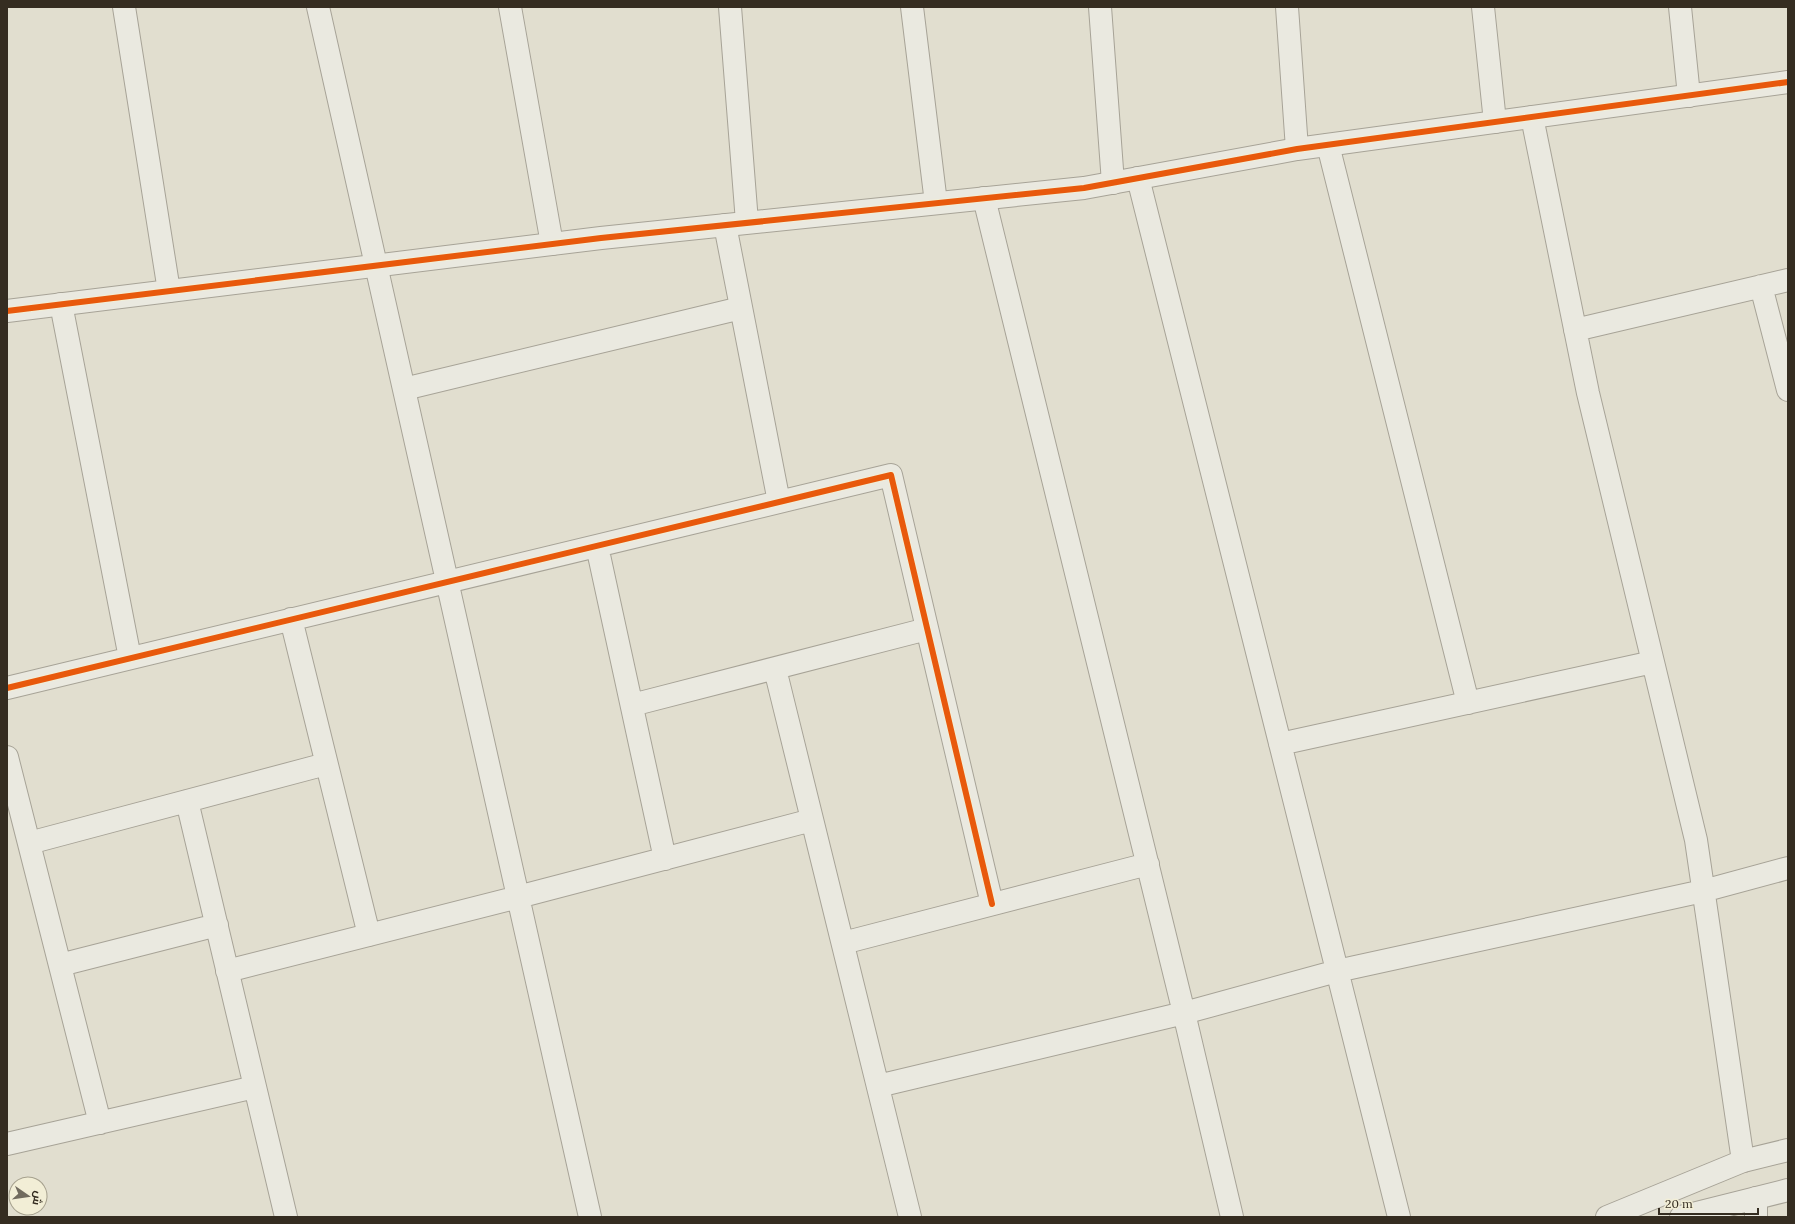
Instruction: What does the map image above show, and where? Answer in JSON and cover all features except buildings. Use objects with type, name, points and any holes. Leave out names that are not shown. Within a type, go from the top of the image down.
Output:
[{"type":"street","points":[[124,7],[169,291]]},
{"type":"street","points":[[318,7],[590,1217]]},
{"type":"street","points":[[510,7],[552,244]]},
{"type":"street","points":[[730,7],[747,222]]},
{"type":"street","points":[[912,7],[936,203]]},
{"type":"street","points":[[1100,7],[1112,183]]},
{"type":"street","points":[[1287,7],[1297,149]]},
{"type":"street","points":[[1483,7],[1495,122]]},
{"type":"street","points":[[1680,7],[1689,96]]},
{"type":"street","points":[[7,311],[552,244],[747,222],[1084,188],[1297,149],[1788,82]]},
{"type":"street","points":[[1532,117],[1588,394],[1696,840],[1744,1161]]},
{"type":"street","points":[[1328,145],[1468,703]]},
{"type":"street","points":[[1138,178],[1399,1217]]},
{"type":"street","points":[[984,198],[1148,864],[1232,1217]]},
{"type":"street","points":[[725,225],[780,502]]},
{"type":"street","points":[[1575,330],[1788,280]]},
{"type":"street","points":[[1761,286],[1788,390]]},
{"type":"street","points":[[61,304],[130,658]]},
{"type":"street","points":[[404,389],[741,308]]},
{"type":"street","points":[[7,688],[891,475],[992,904]]},
{"type":"street","points":[[597,546],[665,859]]},
{"type":"street","points":[[291,619],[369,935]]},
{"type":"street","points":[[632,705],[927,629]]},
{"type":"street","points":[[1280,744],[1653,662]]},
{"type":"street","points":[[775,669],[910,1217]]},
{"type":"street","points":[[7,757],[100,1123]]},
{"type":"street","points":[[29,843],[326,764]]},
{"type":"street","points":[[187,801],[286,1217]]},
{"type":"street","points":[[228,971],[812,820]]},
{"type":"street","points":[[843,943],[1148,864]]},
{"type":"street","points":[[878,1086],[1184,1013],[1337,971],[1703,891],[1788,868]]},
{"type":"street","points":[[60,965],[217,925]]},
{"type":"street","points":[[7,1144],[255,1087]]},
{"type":"street","points":[[1607,1217],[1744,1161],[1788,1150]]},
{"type":"street","points":[[1681,1217],[1756,1208],[1788,1190]]},
{"type":"cycle path","points":[[7,311],[601,238],[1084,188],[1297,149],[1788,82]]},
{"type":"cycle path","points":[[7,688],[891,475],[992,904]]}]
